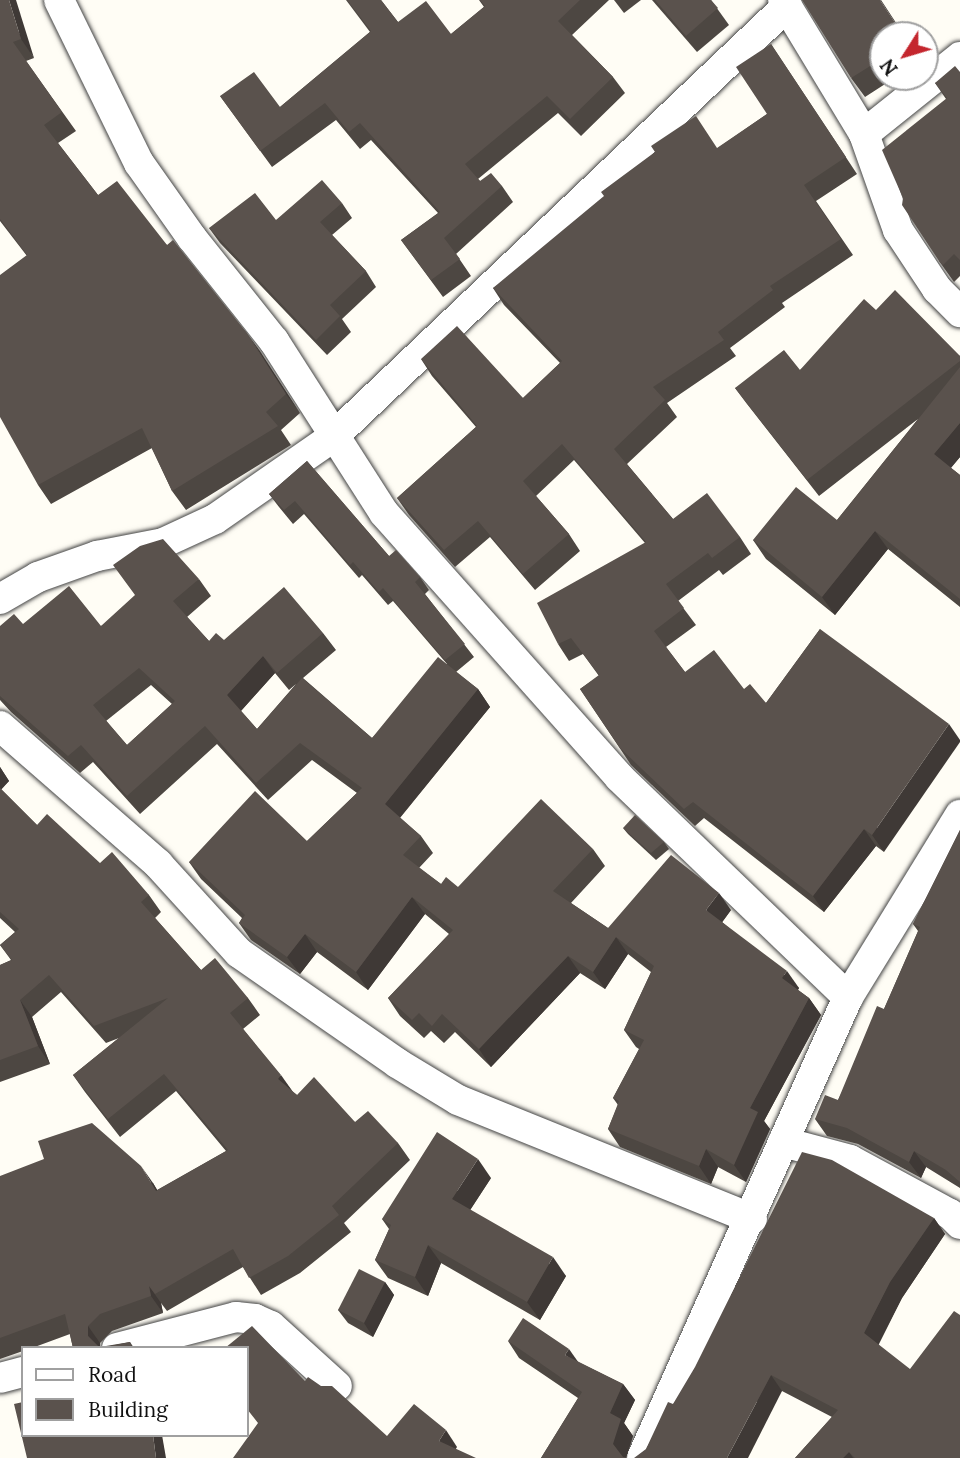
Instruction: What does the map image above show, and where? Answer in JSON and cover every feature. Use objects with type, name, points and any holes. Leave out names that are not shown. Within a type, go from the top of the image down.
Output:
[{"type":"street","points":[[59,0],[139,163],[191,238],[274,341],[384,513],[619,777],[848,997]]},
{"type":"street","points":[[0,599],[38,577],[97,556],[163,543],[215,519],[333,437],[785,3],[864,134],[898,230],[937,289],[960,312]]},
{"type":"street","points":[[864,134],[960,57]]},
{"type":"street","points":[[0,726],[158,864],[240,953],[397,1063],[458,1100],[752,1219]]},
{"type":"street","points":[[642,1458],[752,1219],[783,1142],[848,997],[960,815]]},
{"type":"street","points":[[783,1142],[850,1160],[950,1214],[960,1224]]},
{"type":"street","points":[[125,1346],[236,1317],[255,1319],[271,1326],[337,1386]]},
{"type":"street","points":[[0,1378],[21,1373]]},
{"type":"building","points":[[0,0],[9,0],[21,39],[13,42],[62,112],[44,125],[98,195],[117,181],[167,245],[173,240],[246,332],[286,394],[266,412],[278,426],[172,491],[142,428],[38,485],[0,417],[0,275],[27,255],[0,219]]},
{"type":"building","points":[[347,0],[381,0],[398,22],[426,1],[451,34],[485,6],[480,0],[580,0],[558,21],[613,77],[570,119],[547,96],[465,164],[480,181],[491,173],[502,186],[444,238],[460,259],[431,280],[401,240],[440,212],[360,123],[349,132],[325,103],[260,151],[220,96],[254,72],[280,107],[371,31]]},
{"type":"building","points":[[655,0],[711,0],[718,8],[686,36]]},
{"type":"building","points":[[802,0],[880,0],[894,21],[869,21],[869,67],[851,78]]},
{"type":"building","points":[[771,44],[846,157],[804,185],[841,239],[770,286],[773,290],[718,332],[724,340],[653,387],[665,400],[614,449],[673,519],[707,493],[740,537],[712,558],[708,553],[666,584],[684,608],[654,631],[685,672],[714,650],[744,689],[750,684],[766,703],[820,629],[949,724],[872,835],[864,829],[813,896],[693,802],[684,809],[620,748],[580,689],[599,675],[571,638],[558,644],[537,603],[646,542],[562,444],[523,481],[569,534],[523,574],[478,521],[444,550],[397,498],[477,426],[421,359],[457,326],[523,398],[562,361],[493,288],[604,196],[601,192],[655,152],[651,146],[696,116],[717,148],[767,114],[736,67]]},
{"type":"building","points":[[955,66],[960,72],[960,260],[954,254],[943,265],[902,205],[903,198],[882,150],[947,98],[939,88],[939,80]]},
{"type":"building","points":[[322,180],[342,203],[320,222],[366,271],[330,305],[340,316],[316,340],[209,228],[255,193],[276,220]]},
{"type":"building","points":[[895,290],[960,356],[960,361],[807,480],[735,388],[784,350],[800,370],[864,299],[876,310]]},
{"type":"building","points":[[960,367],[960,423],[934,454],[960,475],[960,599],[875,531],[822,597],[753,540],[796,487],[837,520]]},
{"type":"building","points":[[307,461],[389,556],[396,550],[420,577],[415,582],[465,644],[445,660],[383,588],[379,592],[353,562],[350,565],[295,501],[284,510],[269,494]]},
{"type":"building","points":[[163,539],[199,579],[173,601],[209,641],[216,633],[224,640],[284,587],[323,633],[277,673],[263,656],[227,695],[257,729],[302,678],[372,738],[438,657],[478,689],[385,804],[421,836],[403,855],[441,884],[446,877],[458,887],[541,799],[593,849],[553,891],[608,928],[671,855],[719,893],[706,910],[787,971],[782,978],[809,998],[750,1108],[758,1112],[734,1165],[706,1149],[699,1166],[608,1129],[619,1101],[613,1098],[644,1040],[624,1030],[654,966],[616,937],[593,972],[568,956],[479,1049],[442,1014],[432,1026],[419,1013],[412,1020],[388,998],[453,930],[412,897],[356,972],[305,934],[287,957],[239,923],[245,915],[189,862],[255,791],[307,841],[362,788],[300,743],[256,783],[205,726],[127,796],[81,745],[68,756],[0,696],[0,626],[14,614],[23,624],[69,586],[101,626],[135,595],[113,565],[140,546]],"holes":[[[139,668],[175,701],[127,745],[93,705]]]},
{"type":"building","points":[[0,788],[37,825],[47,814],[100,863],[112,852],[149,895],[141,902],[201,970],[215,958],[248,998],[230,1013],[281,1075],[278,1079],[297,1095],[314,1077],[355,1122],[368,1111],[398,1143],[332,1206],[339,1215],[288,1256],[249,1278],[233,1249],[155,1294],[149,1286],[151,1296],[100,1314],[88,1326],[88,1336],[98,1346],[73,1346],[65,1314],[0,1338],[0,1176],[44,1159],[38,1141],[92,1123],[141,1166],[156,1191],[228,1150],[164,1074],[108,1119],[73,1075],[168,998],[94,1026],[49,975],[20,1000],[38,1046],[0,1060],[0,965],[12,960],[0,945],[19,929],[0,912]]},
{"type":"building","points":[[635,815],[664,842],[651,853],[623,828]]},
{"type":"building","points":[[960,830],[960,1182],[946,1170],[914,1151],[909,1162],[847,1128],[815,1119],[825,1095],[838,1100],[877,1006],[884,1009],[920,927],[913,924]]},
{"type":"building","points":[[437,1132],[478,1159],[452,1199],[553,1257],[527,1302],[428,1245],[415,1277],[375,1260],[391,1225],[382,1219]]},
{"type":"building","points":[[802,1152],[832,1160],[934,1218],[890,1282],[864,1333],[910,1369],[954,1311],[960,1315],[960,1458],[855,1458],[849,1452],[843,1458],[795,1458],[838,1410],[771,1375],[727,1458],[634,1458],[646,1449],[668,1402],[673,1404],[695,1367]]},
{"type":"building","points":[[359,1269],[385,1282],[364,1323],[338,1310]]},
{"type":"building","points":[[523,1318],[569,1349],[565,1355],[623,1384],[610,1413],[621,1419],[613,1444],[623,1457],[628,1458],[541,1458],[582,1392],[508,1341]]},
{"type":"building","points":[[252,1326],[305,1381],[308,1377],[321,1386],[332,1386],[387,1436],[414,1404],[446,1430],[439,1441],[476,1458],[233,1458],[258,1423],[248,1410],[248,1346],[227,1346]]},
{"type":"building","points":[[130,1342],[131,1346],[110,1346]]},
{"type":"building","points":[[21,1402],[21,1433],[14,1404]]},
{"type":"building","points":[[22,1437],[153,1437],[156,1458],[27,1458]]}]
